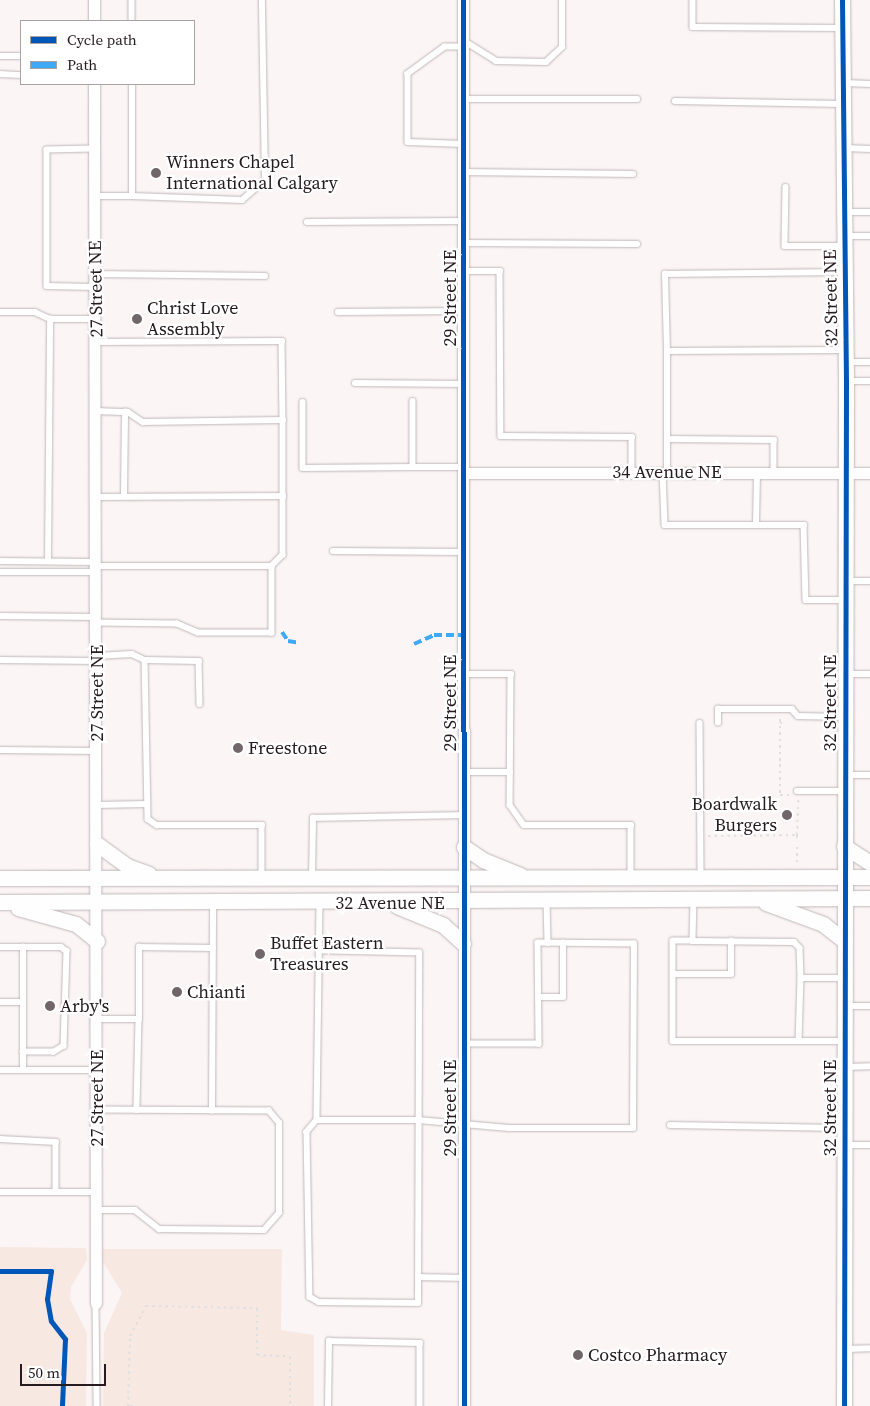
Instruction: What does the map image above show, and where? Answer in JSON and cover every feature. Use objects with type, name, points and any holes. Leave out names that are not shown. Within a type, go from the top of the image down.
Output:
[{"type":"main road","name":"32 Street NE","points":[[842,0],[846,356],[844,473],[844,846],[846,878],[844,978],[844,1406]]},
{"type":"main road","points":[[97,844],[127,866],[160,878]]},
{"type":"main road","points":[[844,846],[870,863]]},
{"type":"main road","points":[[464,847],[483,860],[528,878]]},
{"type":"main road","name":"32 Avenue NE","points":[[0,878],[528,878],[701,880],[870,877]]},
{"type":"main road","name":"32 Avenue NE","points":[[0,902],[389,903],[870,898]]},
{"type":"main road","points":[[749,899],[794,911],[823,924],[845,941]]},
{"type":"main road","points":[[0,902],[76,924],[97,941]]},
{"type":"main road","points":[[389,903],[443,926],[463,943]]},
{"type":"street","points":[[94,0],[94,20]]},
{"type":"street","name":"29 Street NE","points":[[463,0],[464,1406]]},
{"type":"street","name":"27 Street NE","points":[[94,85],[98,902],[96,1303]]},
{"type":"street","name":"34 Avenue NE","points":[[464,470],[870,472]]},
{"type":"lane","points":[[132,0],[132,20]]},
{"type":"lane","points":[[95,196],[242,200],[264,180],[262,0]]},
{"type":"lane","points":[[463,144],[408,142],[408,74],[445,47],[463,44],[496,61],[546,62],[562,47],[562,0]]},
{"type":"lane","points":[[693,0],[693,27],[842,28]]},
{"type":"lane","points":[[0,56],[20,56]]},
{"type":"lane","points":[[0,74],[20,75]]},
{"type":"lane","points":[[842,83],[870,84]]},
{"type":"lane","points":[[132,85],[132,196]]},
{"type":"lane","points":[[463,99],[636,99]]},
{"type":"lane","points":[[675,101],[843,104]]},
{"type":"lane","points":[[843,148],[870,149]]},
{"type":"lane","points":[[94,149],[47,150],[47,286],[95,287]]},
{"type":"lane","points":[[463,172],[633,174]]},
{"type":"lane","points":[[786,187],[785,246],[844,241],[870,236]]},
{"type":"lane","points":[[844,212],[870,212]]},
{"type":"lane","points":[[307,222],[463,221]]},
{"type":"lane","points":[[463,243],[636,244]]},
{"type":"lane","points":[[463,271],[500,271],[501,436],[632,437],[632,472]]},
{"type":"lane","points":[[844,600],[806,600],[804,525],[665,525],[667,351],[665,274],[845,272]]},
{"type":"lane","points":[[95,274],[264,276]]},
{"type":"lane","points":[[338,312],[464,311]]},
{"type":"lane","points":[[0,312],[35,312],[50,319],[95,319]]},
{"type":"lane","points":[[48,561],[50,319]]},
{"type":"lane","points":[[0,616],[177,624],[198,634],[272,633],[272,566],[283,555],[282,341],[96,342]]},
{"type":"lane","points":[[667,351],[846,356],[870,362]]},
{"type":"lane","points":[[846,381],[870,381]]},
{"type":"lane","points":[[355,383],[464,384]]},
{"type":"lane","points":[[412,401],[413,467]]},
{"type":"lane","points":[[303,402],[303,468],[413,467],[464,470]]},
{"type":"lane","points":[[96,411],[125,412],[143,422],[283,420]]},
{"type":"lane","points":[[124,496],[125,412]]},
{"type":"lane","points":[[667,439],[774,440],[774,472]]},
{"type":"lane","points":[[756,525],[757,472]]},
{"type":"lane","points":[[96,497],[283,496]]},
{"type":"lane","points":[[333,551],[464,552]]},
{"type":"lane","points":[[0,561],[48,561],[96,566]]},
{"type":"lane","points":[[0,572],[96,566],[272,566]]},
{"type":"lane","points":[[844,582],[870,581]]},
{"type":"lane","points":[[0,660],[96,658],[132,654],[145,660],[199,661],[200,704]]},
{"type":"lane","points":[[145,660],[148,818],[157,825],[262,826],[262,878]]},
{"type":"lane","points":[[464,674],[511,674],[510,805],[524,826],[631,825],[631,880]]},
{"type":"lane","points":[[844,674],[870,674]]},
{"type":"lane","points":[[718,723],[718,709],[792,709],[798,716],[844,716]]},
{"type":"lane","points":[[700,722],[701,880]]},
{"type":"lane","points":[[0,750],[97,751]]},
{"type":"lane","points":[[464,772],[510,772]]},
{"type":"lane","points":[[844,775],[870,775]]},
{"type":"lane","points":[[798,791],[844,791]]},
{"type":"lane","points":[[97,805],[147,804]]},
{"type":"lane","points":[[312,878],[313,818],[464,815]]},
{"type":"lane","points":[[693,941],[694,900]]},
{"type":"lane","points":[[547,901],[548,943]]},
{"type":"lane","points":[[212,1111],[213,902]]},
{"type":"lane","points":[[320,903],[317,1120],[307,1132],[310,1297],[319,1302],[418,1303],[419,953],[320,952]]},
{"type":"lane","points":[[673,974],[731,974],[731,941]]},
{"type":"lane","points":[[800,1041],[800,948],[794,942],[673,942],[673,1041],[800,1041],[844,1041]]},
{"type":"lane","points":[[317,1120],[418,1120],[464,1126],[633,1128],[634,944],[538,943],[539,1044],[464,1044]]},
{"type":"lane","points":[[539,997],[563,997],[563,943]]},
{"type":"lane","points":[[0,947],[61,947],[67,951],[64,1046],[54,1052],[23,1052]]},
{"type":"lane","points":[[23,1070],[24,947]]},
{"type":"lane","points":[[137,1110],[139,947],[213,948]]},
{"type":"lane","points":[[801,978],[844,978]]},
{"type":"lane","points":[[0,1002],[23,1002]]},
{"type":"lane","points":[[844,1006],[870,1006]]},
{"type":"lane","points":[[98,1019],[139,1019]]},
{"type":"lane","points":[[844,1066],[870,1066]]},
{"type":"lane","points":[[0,1070],[97,1070]]},
{"type":"lane","points":[[96,1210],[135,1210],[159,1229],[264,1230],[279,1213],[278,1118],[269,1111],[97,1110]]},
{"type":"lane","points":[[670,1125],[844,1128]]},
{"type":"lane","points":[[0,1139],[56,1142],[56,1192]]},
{"type":"lane","points":[[844,1145],[870,1145]]},
{"type":"lane","points":[[0,1192],[96,1192]]},
{"type":"lane","points":[[418,1277],[464,1278]]},
{"type":"lane","points":[[96,1303],[97,1406]]},
{"type":"lane","points":[[328,1406],[329,1341],[420,1342],[420,1406]]},
{"type":"lane","points":[[844,1348],[870,1348]]},
{"type":"path","points":[[780,715],[780,795],[798,795],[797,838]]},
{"type":"path","points":[[780,723],[785,723]]},
{"type":"path","points":[[707,836],[797,833]]},
{"type":"path","points":[[797,847],[797,870]]},
{"type":"path","points":[[133,1406],[128,1406],[130,1336],[146,1306],[257,1308],[257,1355],[290,1356],[290,1406]]},
{"type":"shaded area","points":[[0,1247],[86,1248],[87,1260],[71,1287],[70,1299],[87,1333],[86,1406],[0,1406]]},
{"type":"shaded area","points":[[103,1249],[282,1249],[281,1330],[314,1335],[314,1406],[103,1406],[104,1333],[122,1293],[103,1262]]},
{"type":"marked path","points":[[282,632],[288,641],[300,643]]},
{"type":"marked path","points":[[414,644],[434,635],[464,635]]},
{"type":"cycle path","points":[[463,0],[464,1406]]},
{"type":"cycle path","points":[[842,0],[846,381],[844,1406]]},
{"type":"cycle path","points":[[0,1271],[51,1271],[47,1299],[51,1321],[65,1339],[62,1406]]},
{"type":"place","name":"Winners Chapel International Calgary","points":[[156,173]]},
{"type":"place","name":"Christ Love Assembly","points":[[137,319]]},
{"type":"place","name":"Freestone","points":[[238,748]]},
{"type":"place","name":"Boardwalk Burgers","points":[[787,815]]},
{"type":"place","name":"Buffet Eastern Treasures","points":[[260,954]]},
{"type":"place","name":"Chianti","points":[[177,992]]},
{"type":"place","name":"Arby's","points":[[50,1006]]},
{"type":"place","name":"Costco Pharmacy","points":[[578,1355]]}]
